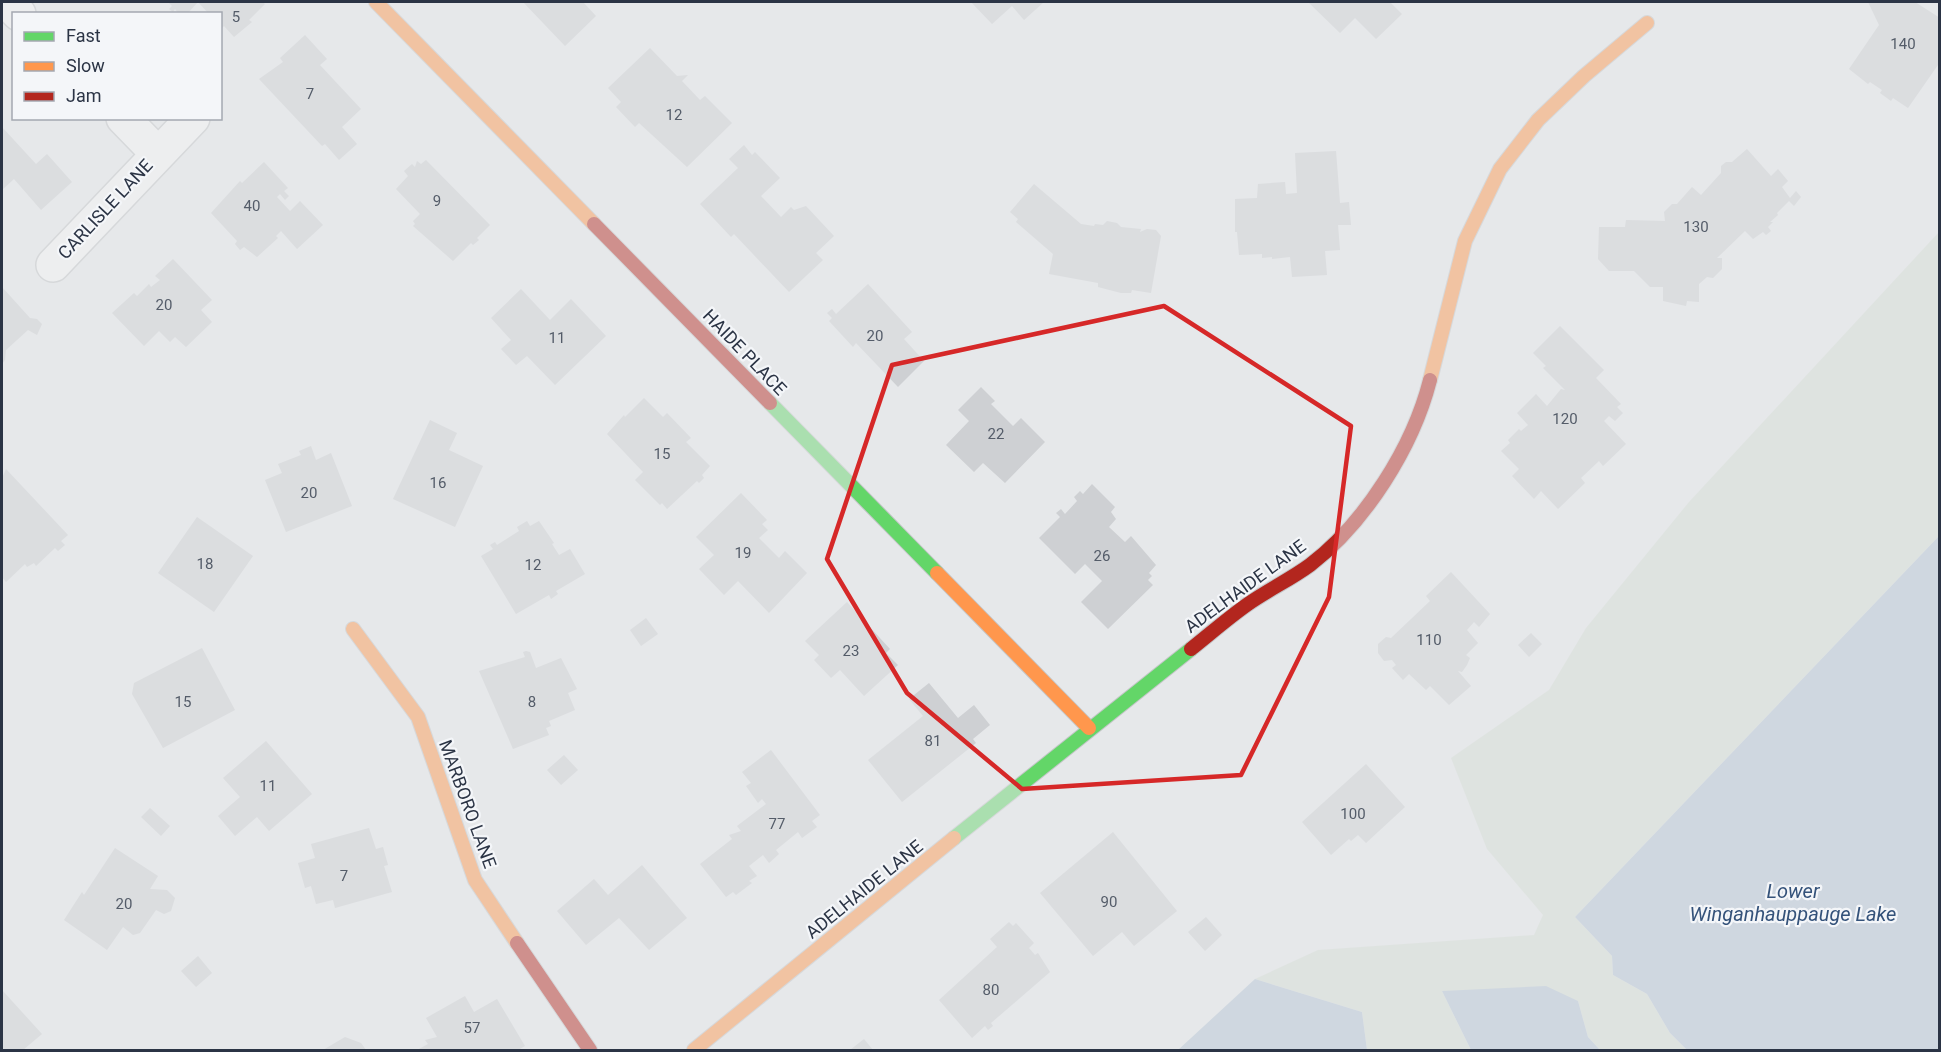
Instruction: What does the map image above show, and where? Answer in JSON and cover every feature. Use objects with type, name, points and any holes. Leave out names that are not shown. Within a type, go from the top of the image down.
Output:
[{"type":"street","name":"HAIDE PLACE","points":[[376,2],[1089,728]]},
{"type":"street","name":"ADELHAIDE LANE","points":[[694,1050],[1089,728],[1247,604],[1311,564],[1357,519],[1392,469],[1422,411],[1465,241],[1500,169],[1538,120],[1584,76],[1647,23]]},
{"type":"street","name":"CARLISLE LANE","points":[[125,120],[157,153]]},
{"type":"street","name":"CARLISLE LANE","points":[[53,265],[157,153],[191,120]]},
{"type":"street","name":"MARBORO LANE","points":[[353,629],[418,717],[475,880],[590,1050]]},
{"type":"highlighted area","points":[[1164,306],[1351,426],[1329,597],[1241,775],[1022,789],[907,693],[827,559],[892,365]]},
{"type":"shaded area","points":[[1939,232],[1939,536],[1575,917],[1612,956],[1613,975],[1647,994],[1670,1033],[1687,1050],[1600,1050],[1588,1037],[1578,1001],[1442,991],[1471,1050],[1367,1050],[1362,1012],[1255,979],[1318,950],[1534,935],[1543,915],[1487,849],[1451,758],[1549,690],[1586,628],[1689,502]]},
{"type":"water","name":"Lower Winganhauppauge Lake","points":[[1939,536],[1939,1050],[1687,1050],[1670,1033],[1647,994],[1613,975],[1612,956],[1575,917]]},
{"type":"water","points":[[1255,979],[1362,1012],[1367,1050],[1178,1050]]},
{"type":"water","points":[[1546,986],[1578,1001],[1588,1037],[1600,1050],[1471,1050],[1442,991]]},
{"type":"building","points":[[168,2],[198,2],[189,12],[177,12],[175,9],[173,12],[169,9],[172,6]]},
{"type":"building","points":[[198,2],[262,2],[265,4],[249,20],[252,22],[234,37],[224,26],[222,28],[222,12],[207,12]]},
{"type":"building","points":[[523,2],[583,2],[596,16],[565,46]]},
{"type":"building","points":[[971,2],[1044,2],[1024,20],[1012,6],[992,24]]},
{"type":"building","points":[[1308,2],[1390,2],[1402,14],[1376,39],[1355,18],[1340,33]]},
{"type":"building","points":[[1868,2],[1915,2],[1940,18],[1940,62],[1908,108],[1893,98],[1891,101],[1880,93],[1882,90],[1870,82],[1868,84],[1849,69],[1879,25]]},
{"type":"building","points":[[305,35],[327,59],[320,65],[361,109],[342,127],[357,144],[339,160],[325,144],[322,146],[259,79],[283,62],[280,58]]},
{"type":"building","points":[[650,48],[677,76],[688,75],[682,81],[700,100],[705,96],[732,123],[687,167],[639,123],[635,127],[616,107],[621,102],[608,88]]},
{"type":"building","points":[[2,127],[36,164],[47,154],[72,182],[41,210],[14,179],[2,190]]},
{"type":"building","points":[[744,145],[752,155],[755,152],[780,178],[761,196],[781,217],[791,207],[794,210],[806,206],[834,236],[816,253],[823,260],[789,292],[734,234],[731,237],[700,204],[738,168],[729,159]]},
{"type":"building","points":[[1747,149],[1771,176],[1778,169],[1788,181],[1782,187],[1790,198],[1796,191],[1801,197],[1794,206],[1789,201],[1777,213],[1778,215],[1768,227],[1771,231],[1766,235],[1763,232],[1753,239],[1745,231],[1717,258],[1722,258],[1722,269],[1713,278],[1707,277],[1699,284],[1699,302],[1687,301],[1686,306],[1663,301],[1663,287],[1650,287],[1634,271],[1609,271],[1598,259],[1599,227],[1625,227],[1626,220],[1665,221],[1664,212],[1672,204],[1677,204],[1692,187],[1701,195],[1721,173],[1721,166],[1726,162],[1732,162]]},
{"type":"building","points":[[1336,151],[1340,203],[1349,202],[1351,225],[1338,225],[1340,250],[1325,251],[1327,275],[1292,277],[1290,257],[1272,259],[1272,257],[1262,258],[1262,254],[1239,255],[1237,232],[1235,232],[1235,199],[1257,198],[1258,184],[1285,182],[1286,194],[1297,193],[1295,153]]},
{"type":"building","points":[[426,160],[490,225],[477,238],[479,240],[473,245],[471,243],[453,261],[413,226],[415,224],[413,221],[420,214],[396,189],[408,176],[404,171],[412,164],[415,167],[417,161],[421,164]]},
{"type":"building","points":[[264,162],[288,188],[284,191],[289,196],[285,200],[280,194],[277,197],[290,211],[300,201],[323,225],[297,249],[281,231],[276,236],[278,238],[257,257],[244,247],[240,250],[235,244],[237,241],[211,213],[240,181],[242,183]]},
{"type":"building","points":[[1034,184],[1081,224],[1103,225],[1107,221],[1117,223],[1121,227],[1141,229],[1140,232],[1147,229],[1156,230],[1161,236],[1151,293],[1132,290],[1131,293],[1121,293],[1098,287],[1098,283],[1049,274],[1053,254],[1016,222],[1018,219],[1010,212]]},
{"type":"building","points":[[173,259],[212,300],[201,310],[212,322],[186,347],[175,337],[170,342],[159,331],[144,346],[112,313],[134,293],[137,296],[149,284],[151,287],[160,280],[155,276]]},
{"type":"building","points":[[868,284],[912,332],[904,339],[924,361],[898,387],[856,343],[853,347],[829,321],[832,318],[827,313],[832,309],[836,314]]},
{"type":"building","points":[[2,287],[30,318],[37,319],[42,324],[37,335],[28,330],[6,350],[2,364]]},
{"type":"building","points":[[521,289],[550,320],[571,299],[606,336],[555,385],[527,356],[516,365],[501,349],[511,340],[491,318]]},
{"type":"building","points":[[1560,326],[1604,370],[1596,378],[1621,404],[1617,407],[1623,413],[1615,421],[1609,416],[1604,421],[1626,444],[1603,466],[1599,461],[1581,478],[1585,483],[1558,509],[1541,491],[1534,499],[1512,476],[1519,469],[1501,451],[1510,443],[1508,440],[1519,429],[1521,431],[1528,425],[1517,413],[1536,394],[1547,406],[1561,389],[1565,390],[1543,368],[1546,366],[1533,353]]},
{"type":"building","points":[[981,387],[995,401],[991,404],[1013,426],[1021,418],[1045,442],[1005,483],[983,463],[974,472],[946,445],[969,421],[958,410]]},
{"type":"building","points":[[644,398],[663,417],[667,413],[691,438],[686,442],[710,466],[702,475],[704,478],[699,483],[697,481],[667,509],[635,480],[643,472],[607,434]]},
{"type":"building","points":[[430,420],[457,433],[449,450],[483,466],[455,527],[393,499]]},
{"type":"building","points":[[311,446],[316,460],[331,453],[352,506],[286,532],[265,480],[282,473],[278,464],[301,455],[299,451]]},
{"type":"building","points":[[6,469],[68,535],[61,541],[65,545],[58,551],[55,548],[36,566],[34,563],[27,567],[25,564],[6,582],[2,577],[2,478]]},
{"type":"building","points":[[1092,484],[1115,507],[1111,512],[1116,519],[1109,527],[1125,542],[1131,536],[1156,565],[1149,573],[1152,576],[1148,580],[1153,585],[1108,629],[1081,602],[1102,581],[1085,564],[1075,574],[1039,538],[1060,517],[1056,513],[1061,509],[1065,514],[1077,501],[1074,497],[1080,491],[1083,494]]},
{"type":"building","points":[[741,493],[767,520],[762,524],[768,530],[759,538],[779,558],[785,551],[807,573],[769,613],[738,581],[724,595],[699,569],[714,555],[696,537]]},
{"type":"building","points":[[197,517],[253,556],[214,612],[158,573]]},
{"type":"building","points":[[527,521],[530,526],[539,521],[559,555],[570,549],[585,574],[556,591],[558,594],[551,599],[549,595],[516,614],[481,556],[493,549],[490,545],[495,542],[497,545],[519,531],[517,527]]},
{"type":"building","points":[[1451,572],[1490,614],[1479,627],[1474,622],[1467,630],[1478,643],[1466,655],[1470,658],[1462,672],[1458,671],[1471,686],[1449,705],[1430,686],[1426,690],[1409,674],[1403,680],[1392,668],[1396,665],[1392,660],[1384,661],[1378,653],[1378,644],[1386,637],[1391,638],[1430,601],[1426,596]]},
{"type":"building","points":[[847,602],[890,649],[886,653],[898,665],[864,696],[840,670],[831,678],[814,660],[819,655],[805,641]]},
{"type":"building","points":[[646,618],[658,634],[641,646],[630,630]]},
{"type":"building","points":[[1531,633],[1542,644],[1529,657],[1518,645]]},
{"type":"building","points":[[202,648],[235,710],[163,748],[132,694],[134,683]]},
{"type":"building","points":[[523,652],[530,652],[536,668],[561,658],[577,689],[568,693],[575,710],[549,721],[551,726],[546,728],[549,735],[513,749],[479,671],[525,657]]},
{"type":"building","points":[[929,683],[958,718],[974,705],[990,725],[973,739],[976,743],[902,802],[868,760],[923,716],[909,699]]},
{"type":"building","points":[[266,741],[312,794],[269,831],[257,817],[235,836],[218,816],[240,797],[223,778]]},
{"type":"building","points":[[771,750],[820,815],[812,821],[817,827],[802,838],[798,832],[776,850],[779,854],[769,863],[763,855],[749,866],[757,876],[749,881],[752,883],[736,895],[733,892],[726,897],[700,864],[732,839],[729,835],[741,831],[737,826],[766,804],[762,799],[758,803],[746,786],[751,783],[742,772]]},
{"type":"building","points":[[564,755],[578,770],[561,785],[547,770]]},
{"type":"building","points":[[1366,764],[1405,807],[1366,843],[1358,835],[1351,841],[1349,839],[1331,855],[1302,822]]},
{"type":"building","points":[[150,808],[170,826],[161,836],[141,817]]},
{"type":"building","points":[[369,828],[376,849],[383,847],[388,865],[384,866],[392,892],[335,908],[333,900],[316,904],[311,886],[305,888],[298,863],[315,858],[311,844]]},
{"type":"building","points":[[1113,832],[1177,911],[1134,946],[1122,932],[1093,956],[1040,893]]},
{"type":"building","points":[[115,848],[158,876],[150,889],[167,890],[175,898],[171,911],[164,914],[156,910],[140,933],[133,935],[123,927],[107,950],[64,920],[82,892],[84,895]]},
{"type":"building","points":[[642,865],[687,918],[649,950],[619,918],[586,945],[557,911],[594,879],[608,895]]},
{"type":"building","points":[[1206,917],[1222,935],[1205,951],[1188,932]]},
{"type":"building","points":[[1009,922],[1013,926],[1016,923],[1034,943],[1029,948],[1035,955],[1038,953],[1050,972],[991,1023],[993,1026],[988,1030],[985,1026],[972,1038],[939,1000],[997,947],[990,939]]},
{"type":"building","points":[[198,956],[212,973],[196,987],[181,971]]},
{"type":"building","points":[[2,990],[42,1034],[23,1050],[2,1050]]},
{"type":"building","points":[[465,996],[474,1012],[497,999],[525,1046],[518,1050],[417,1050],[428,1044],[425,1040],[437,1037],[426,1018]]},
{"type":"building","points":[[345,1037],[361,1043],[366,1050],[323,1050]]},
{"type":"building","points":[[864,1039],[873,1050],[850,1050]]},
{"type":"traffic: fast","points":[[770,403],[937,573]]},
{"type":"traffic: fast","points":[[954,838],[1191,649]]},
{"type":"traffic: slow","points":[[376,2],[594,224]]},
{"type":"traffic: slow","points":[[1430,380],[1465,241],[1500,169],[1538,120],[1584,76],[1647,23]]},
{"type":"traffic: slow","points":[[937,573],[1089,728]]},
{"type":"traffic: slow","points":[[353,629],[418,717],[475,880],[517,943]]},
{"type":"traffic: slow","points":[[694,1050],[954,838]]},
{"type":"traffic: jam","points":[[594,224],[770,403]]},
{"type":"traffic: jam","points":[[1191,649],[1248,604],[1310,565],[1350,528],[1368,506],[1399,457],[1412,431],[1430,380]]},
{"type":"traffic: jam","points":[[517,943],[590,1050]]}]
